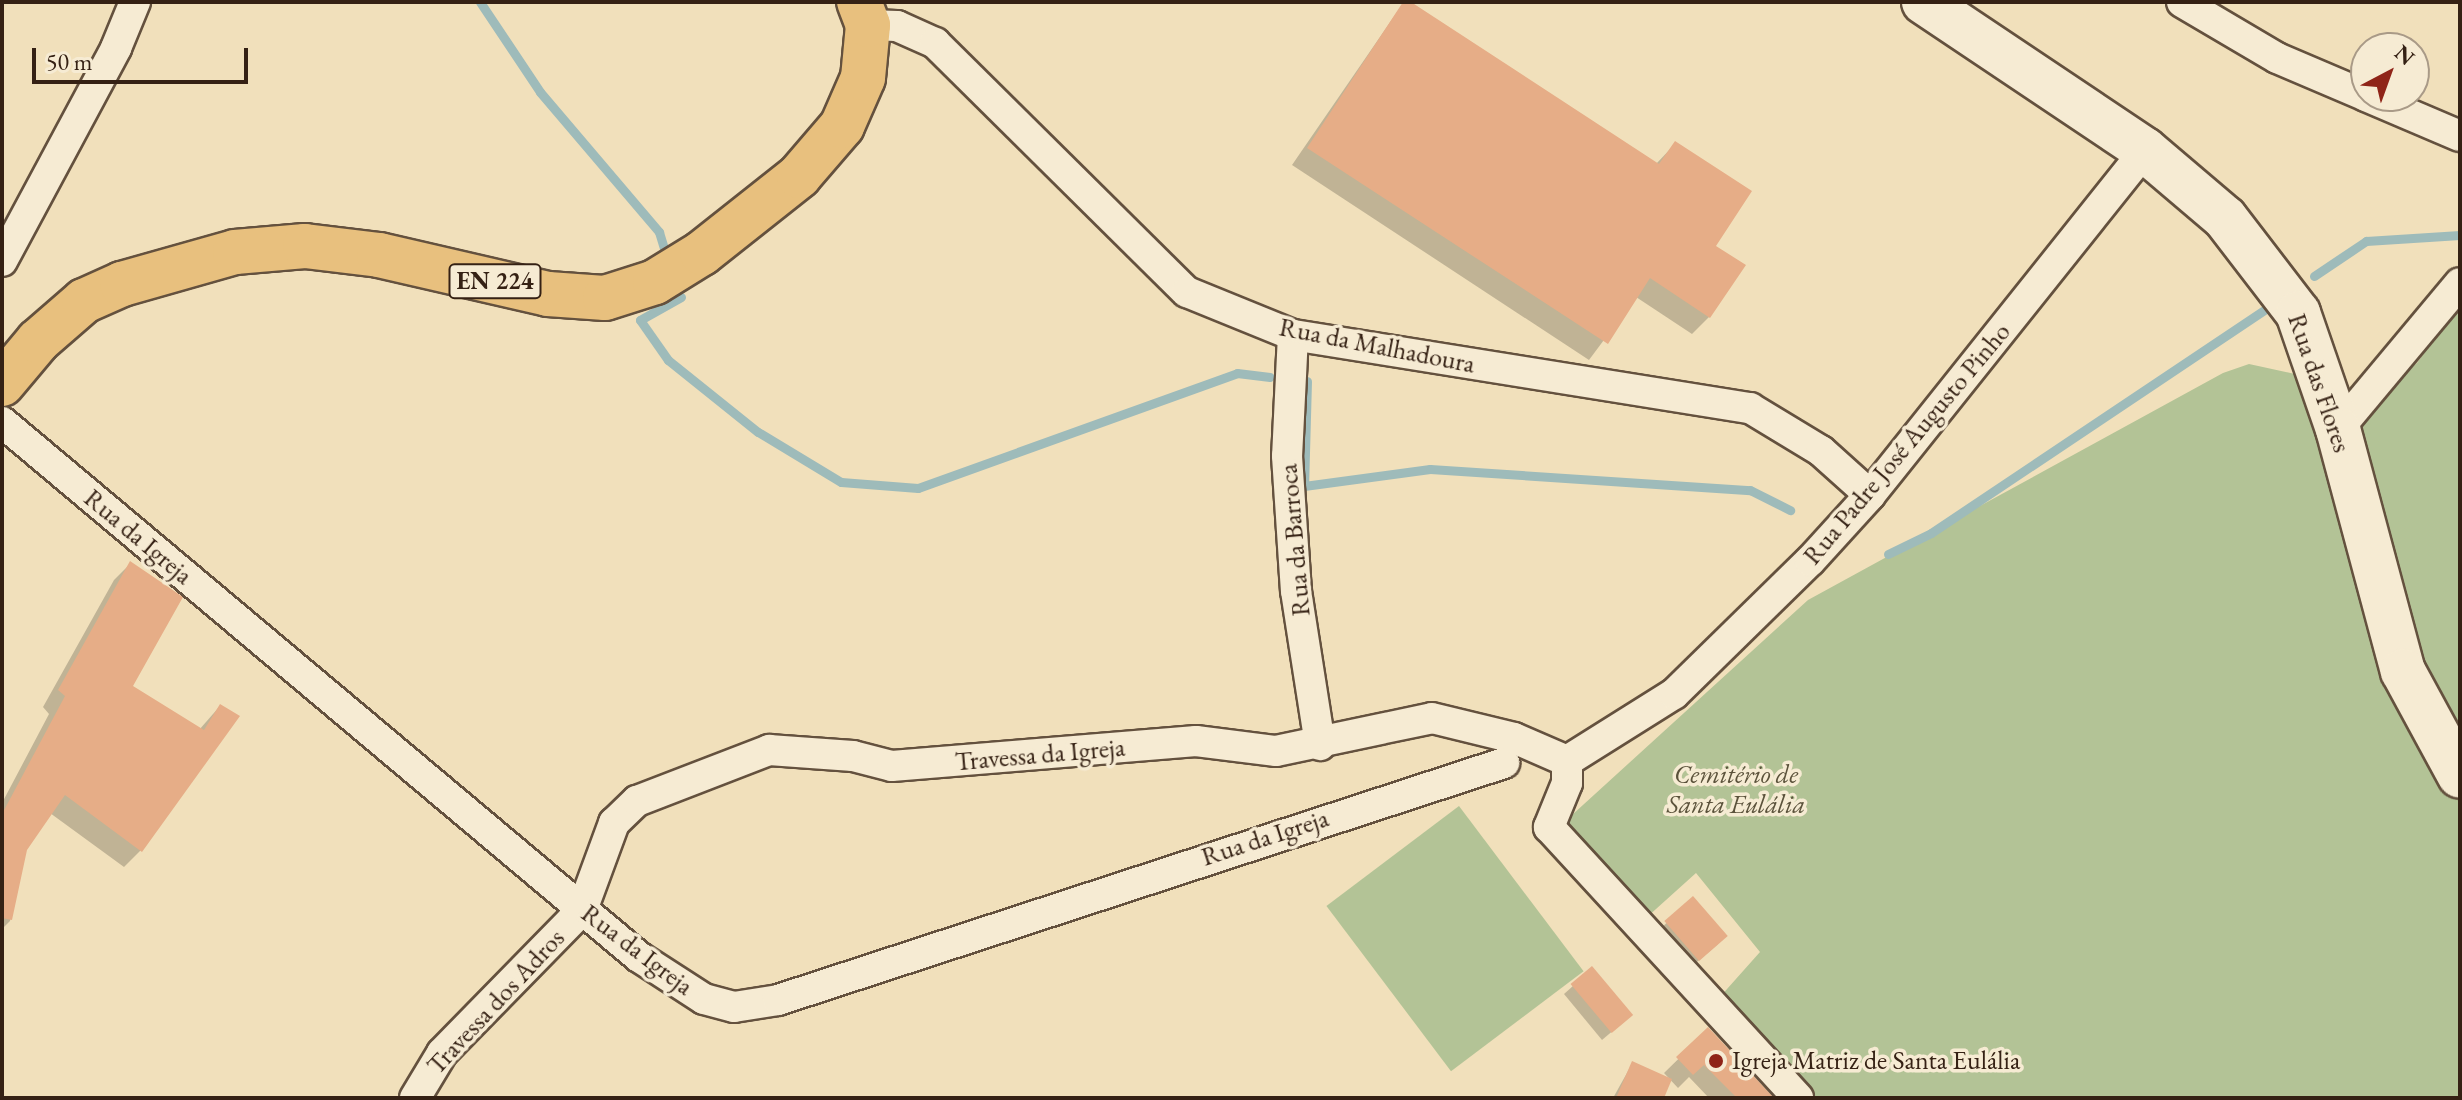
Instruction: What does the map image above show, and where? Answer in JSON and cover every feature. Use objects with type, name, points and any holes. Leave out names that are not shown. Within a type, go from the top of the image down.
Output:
[{"type":"main road","name":"EN 224","points":[[2,384],[38,341],[84,301],[122,284],[235,252],[305,246],[379,255],[548,294],[605,298],[655,282],[702,253],[799,176],[842,126],[863,78],[863,13]]},
{"type":"street","points":[[2,261],[116,48],[135,2]]},
{"type":"street","name":"Rua das Flores","points":[[1924,2],[2145,150],[2225,218],[2298,313],[2338,429],[2403,671],[2460,776]]},
{"type":"street","points":[[2182,2],[2277,58],[2350,89]]},
{"type":"street","name":"Rua da Malhadoura","points":[[863,13],[935,43],[1187,292],[1293,335],[1750,408],[1821,451],[1870,495]]},
{"type":"street","points":[[2404,112],[2460,136]]},
{"type":"street","name":"Rua Padre José Augusto Pinho","points":[[1567,761],[1674,694],[1870,495],[2145,150]]},
{"type":"street","points":[[2338,429],[2460,283]]},
{"type":"street","name":"Rua da Barroca","points":[[1293,335],[1287,456],[1296,591],[1320,745]]},
{"type":"street","name":"Rua da Igreja","points":[[2,422],[639,957],[704,999],[734,1007],[778,1000],[1504,763]]},
{"type":"street","name":"Travessa da Igreja","points":[[582,910],[614,823],[637,801],[769,750],[853,756],[892,766],[1196,741],[1276,751],[1320,745],[1432,718],[1514,738],[1567,761]]},
{"type":"street","points":[[1567,761],[1567,783],[1549,827],[1798,1098]]},
{"type":"street","name":"Travessa dos Adros","points":[[415,1098],[442,1053],[582,910]]},
{"type":"green space","name":"Cemitério de Santa Eulália","points":[[2460,302],[2460,1098],[1811,1098],[1719,998],[1760,952],[1696,873],[1646,918],[1561,825],[1808,600],[2223,373],[2249,364],[2295,374],[2342,394],[2393,382],[2417,363]]},
{"type":"green space","points":[[1459,806],[1584,971],[1451,1071],[1326,906]]},
{"type":"building","points":[[1403,2],[1411,2],[1659,164],[1675,141],[1752,191],[1716,246],[1746,265],[1710,318],[1650,278],[1608,344],[1307,148]]},
{"type":"building","points":[[130,561],[183,597],[133,686],[204,730],[220,704],[240,716],[142,852],[65,795],[27,850],[12,920],[2,918],[2,814],[65,696],[58,690]]},
{"type":"building","points":[[1693,896],[1728,936],[1699,961],[1664,921]]},
{"type":"building","points":[[1592,966],[1633,1015],[1612,1033],[1571,984]]},
{"type":"building","name":"Igreja Matriz de Santa Eulália","points":[[1708,1027],[1774,1098],[1737,1098],[1704,1065],[1693,1075],[1676,1057]]},
{"type":"building","points":[[1632,1061],[1672,1079],[1664,1098],[1616,1098]]},
{"type":"waterway","points":[[480,2],[540,92],[659,232],[664,248]]},
{"type":"waterway","points":[[2314,276],[2366,241],[2460,235]]},
{"type":"waterway","points":[[681,297],[640,320],[668,360],[758,432],[841,482],[918,488],[1237,373],[1270,377]]},
{"type":"waterway","points":[[1888,554],[1931,533],[2271,305]]},
{"type":"waterway","points":[[1307,381],[1304,486],[1430,469],[1750,490],[1790,510]]},
{"type":"place","name":"Igreja Matriz de Santa Eulália","points":[[1716,1061]]}]
